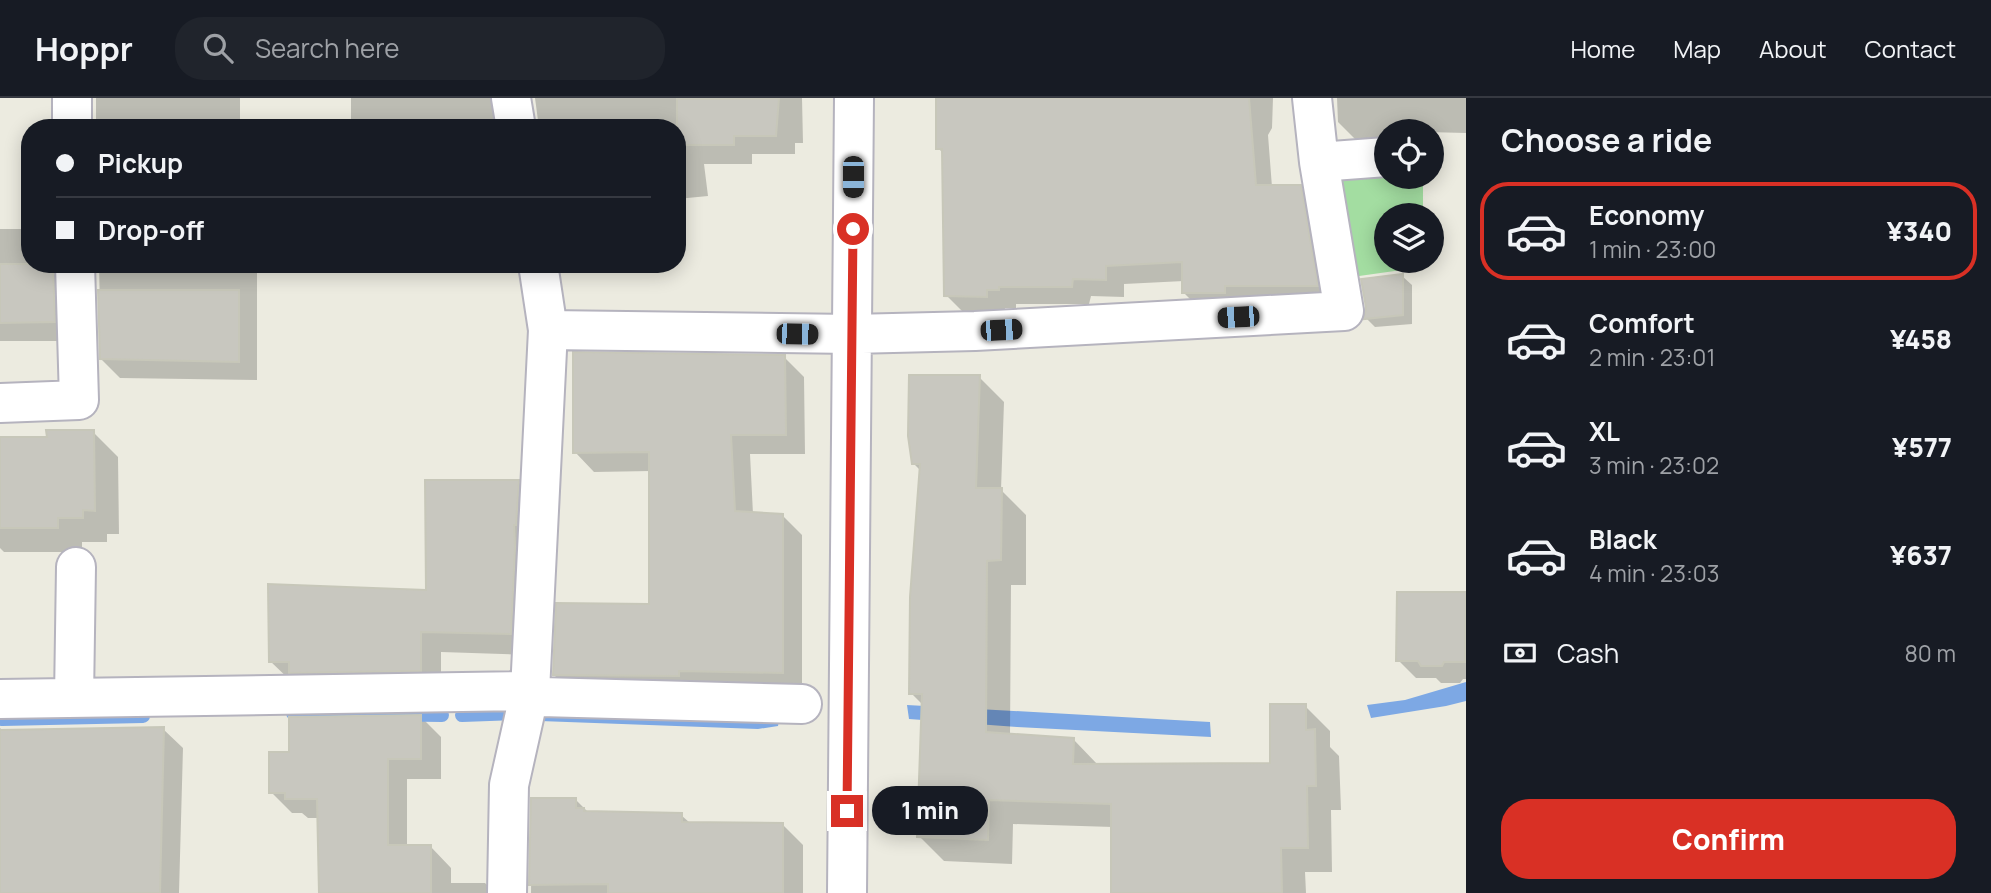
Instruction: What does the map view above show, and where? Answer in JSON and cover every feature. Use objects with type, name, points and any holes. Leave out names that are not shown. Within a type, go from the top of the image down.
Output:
[{"type":"street","points":[[72,98],[72,119]]},
{"type":"street","points":[[511,98],[514,119]]},
{"type":"street","points":[[846,893],[854,98]]},
{"type":"street","points":[[548,330],[852,334],[975,331],[1343,311],[1318,162],[1312,98]]},
{"type":"street","points":[[1318,162],[1374,158]]},
{"type":"street","points":[[0,403],[79,400],[75,273]]},
{"type":"street","points":[[507,893],[509,785],[530,691],[548,330],[539,273]]},
{"type":"street","points":[[74,698],[76,567]]},
{"type":"street","points":[[0,699],[530,691],[541,697],[802,704]]},
{"type":"green space","points":[[1374,171],[1374,189],[1423,189],[1423,203],[1374,203],[1374,273],[1380,273],[1345,278],[1327,172]]},
{"type":"water","points":[[1466,682],[1466,701],[1446,706],[1371,718],[1367,705],[1405,700]]},
{"type":"water","points":[[907,705],[1210,722],[1211,737],[909,719]]},
{"type":"water","points":[[541,710],[780,715],[778,726],[758,729],[540,721]]},
{"type":"building","points":[[779,98],[776,136],[734,136],[734,145],[686,145],[686,119],[677,119],[677,99]]},
{"type":"building","points":[[936,98],[1249,98],[1256,185],[1301,185],[1318,286],[1225,286],[1225,293],[1182,293],[1182,262],[1106,266],[1106,280],[1073,279],[1072,287],[999,287],[999,290],[987,290],[987,297],[944,296],[942,149],[936,149]]},
{"type":"building","points":[[0,264],[21,264],[21,273],[53,273],[55,322],[0,323]]},
{"type":"building","points":[[1403,274],[1403,315],[1364,319],[1366,307],[1361,279]]},
{"type":"building","points":[[98,290],[239,290],[239,362],[100,359]]},
{"type":"building","points":[[573,352],[785,355],[786,435],[731,435],[735,511],[783,514],[783,673],[679,671],[679,676],[553,675],[556,603],[649,604],[649,452],[573,453]]},
{"type":"building","points":[[909,375],[980,375],[976,488],[1002,488],[1001,560],[987,561],[986,732],[1074,738],[1073,764],[1270,763],[1270,704],[1306,704],[1306,730],[1315,729],[1316,786],[1307,786],[1308,848],[1281,848],[1282,893],[1111,893],[1111,804],[989,800],[988,840],[917,837],[922,694],[909,694],[910,597],[920,464],[912,464],[908,436]]},
{"type":"building","points":[[46,430],[94,430],[95,511],[83,510],[83,518],[58,518],[58,528],[0,528],[0,437],[47,437]]},
{"type":"building","points":[[425,480],[519,480],[514,525],[511,634],[421,632],[421,671],[289,673],[289,662],[269,662],[268,584],[426,590]]},
{"type":"building","points":[[1397,592],[1466,592],[1465,662],[1421,666],[1418,661],[1396,661]]},
{"type":"building","points":[[421,715],[421,759],[388,759],[388,845],[431,845],[431,893],[319,893],[317,799],[285,799],[285,793],[269,793],[269,752],[289,752],[289,717]]},
{"type":"building","points":[[164,727],[160,893],[0,893],[0,730]]},
{"type":"building","points":[[531,798],[576,798],[576,808],[584,808],[584,811],[682,813],[682,822],[783,823],[783,893],[608,893],[608,884],[529,885]]},
{"type":"waterway","points":[[293,713],[442,715]]},
{"type":"waterway","points":[[462,715],[515,713]]},
{"type":"waterway","points":[[2,719],[143,716]]},
{"type":"route","points":[[847,811],[853,229]]}]
